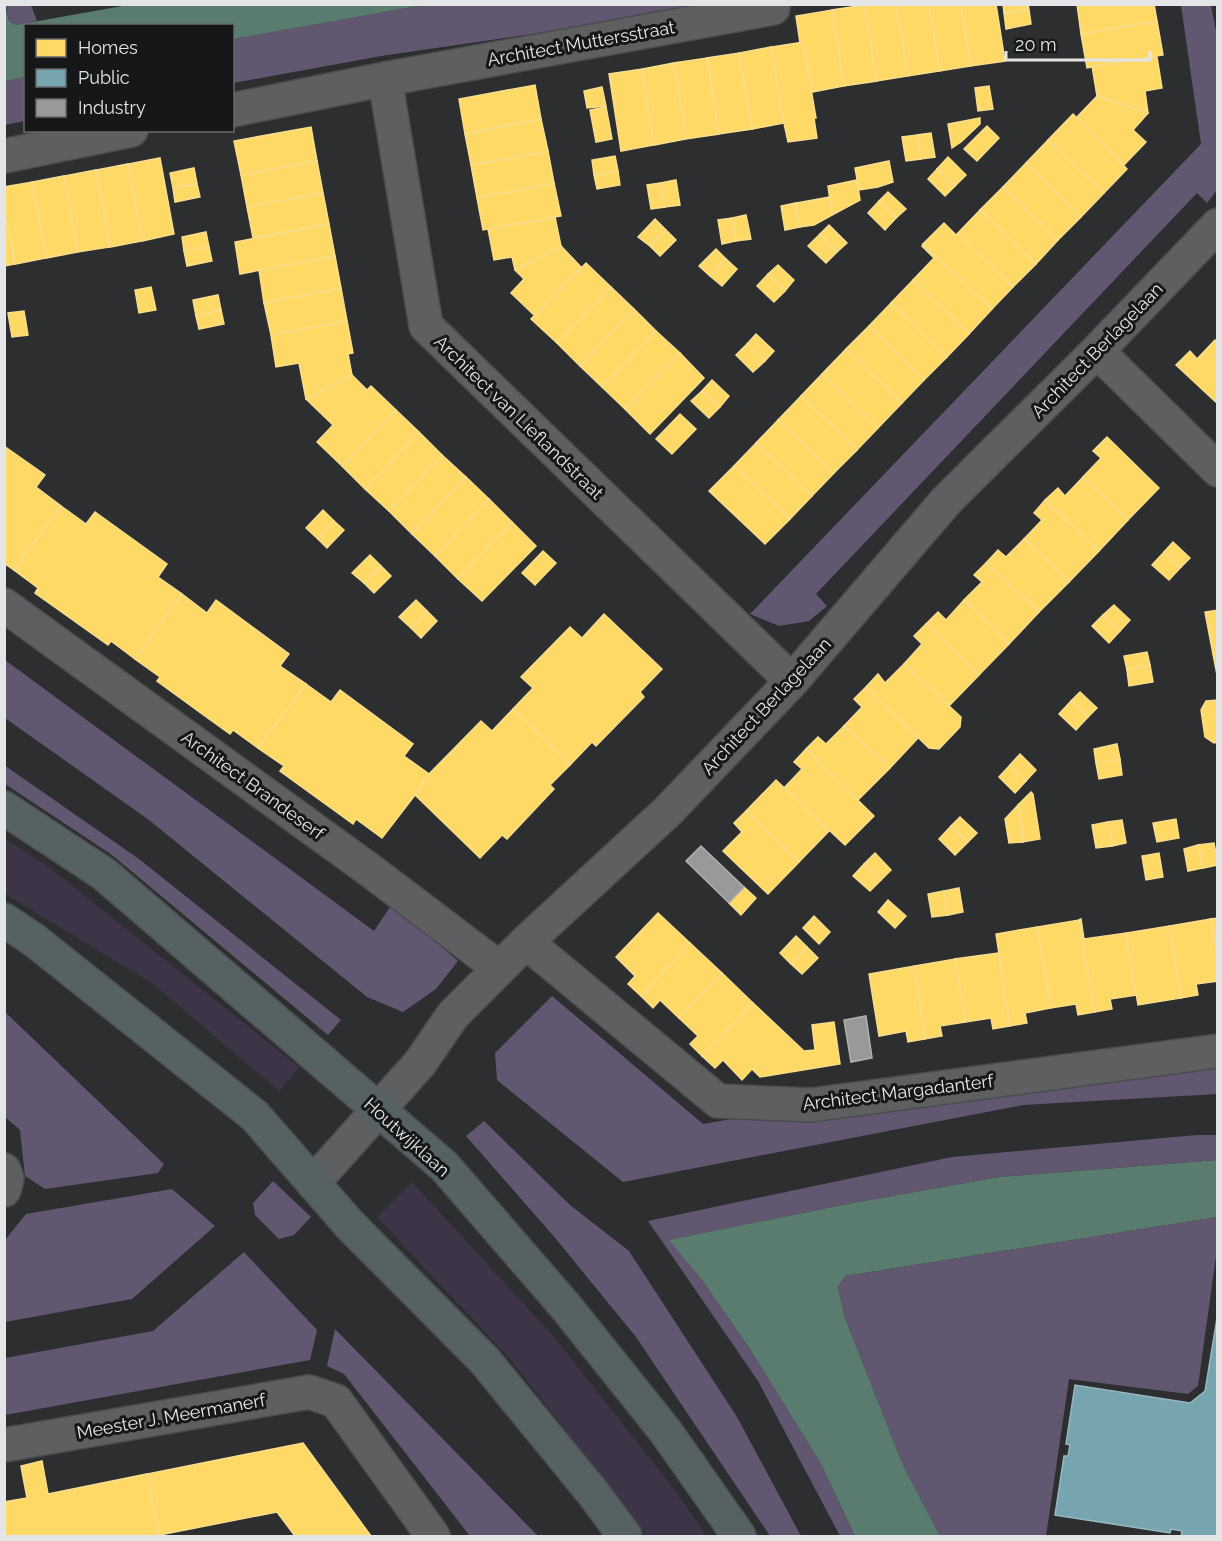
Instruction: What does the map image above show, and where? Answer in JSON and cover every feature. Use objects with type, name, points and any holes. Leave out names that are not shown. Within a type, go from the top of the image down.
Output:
[{"type":"main road","name":"Houtwijklaan","points":[[4,808],[104,874],[444,1167],[566,1306],[666,1432],[739,1536]]},
{"type":"main road","points":[[4,920],[34,940],[255,1116],[349,1224],[485,1361],[593,1493],[625,1536]]},
{"type":"street","name":"Architect Muttersstraat","points":[[234,110],[385,79],[773,8],[773,4]]},
{"type":"street","name":"Architect van Lieflandstraat","points":[[385,79],[426,326],[792,681]]},
{"type":"street","points":[[4,156],[121,132]]},
{"type":"street","name":"Architect Berlagelaan","points":[[313,1183],[420,1063],[453,1015],[526,942],[668,811],[792,681],[946,501],[1097,351],[1218,225]]},
{"type":"street","points":[[1097,351],[1218,470]]},
{"type":"street","name":"Architect Brandeserf","points":[[4,605],[371,871],[499,969]]},
{"type":"street","name":"Architect Margadanterf","points":[[526,942],[718,1101],[811,1105],[1218,1051]]},
{"type":"street","points":[[4,1170],[7,1179],[4,1190]]},
{"type":"street","name":"Meester J. Meermanerf","points":[[4,1445],[309,1392],[336,1401],[433,1536]]},
{"type":"shaded area","points":[[5,4],[9,21],[16,25],[128,5],[424,5],[234,39],[234,24],[24,24],[24,77],[5,81]]},
{"type":"shaded area","points":[[6,5],[31,5],[37,21],[16,25],[9,21]]},
{"type":"shaded area","points":[[424,5],[719,5],[381,56],[234,83],[234,39]]},
{"type":"shaded area","points":[[1181,5],[1211,5],[1218,42],[1217,190],[1207,203],[1197,193],[816,594],[827,606],[809,621],[779,626],[750,614],[1201,144]]},
{"type":"shaded area","points":[[24,77],[24,121],[5,125],[4,81]]},
{"type":"shaded area","points":[[5,660],[374,931],[392,904],[458,961],[436,989],[403,1012],[367,997],[149,820],[5,718]]},
{"type":"shaded area","points":[[4,765],[139,859],[341,1020],[328,1035],[112,855],[5,784]]},
{"type":"shaded area","points":[[5,839],[50,868],[299,1067],[279,1091],[152,983],[5,894]]},
{"type":"shaded area","points":[[552,996],[703,1124],[1217,1040],[1217,1094],[1023,1105],[623,1182],[497,1080],[495,1053]]},
{"type":"shaded area","points":[[4,1011],[164,1164],[158,1173],[45,1189],[25,1176],[20,1130],[5,1117]]},
{"type":"shaded area","points":[[484,1121],[570,1205],[629,1251],[737,1417],[801,1536],[770,1536],[636,1337],[556,1239],[466,1136]]},
{"type":"shaded area","points":[[1217,1135],[1217,1160],[999,1177],[847,1204],[670,1240],[702,1280],[750,1349],[821,1464],[855,1536],[840,1536],[758,1381],[648,1221],[952,1157]]},
{"type":"shaded area","points":[[1217,1160],[1217,1217],[845,1276],[838,1287],[845,1318],[903,1465],[940,1536],[855,1536],[821,1464],[750,1349],[702,1280],[669,1240],[847,1204],[999,1177]]},
{"type":"shaded area","points":[[273,1181],[311,1217],[294,1235],[279,1239],[255,1215],[253,1203]]},
{"type":"shaded area","points":[[412,1182],[554,1337],[667,1480],[707,1536],[647,1536],[509,1358],[377,1217]]},
{"type":"shaded area","points":[[172,1189],[215,1226],[132,1299],[5,1322],[5,1240],[26,1214]]},
{"type":"shaded area","points":[[1217,1217],[1217,1256],[1198,1386],[1188,1394],[1069,1379],[1046,1536],[940,1536],[903,1465],[845,1318],[838,1287],[845,1276]]},
{"type":"shaded area","points":[[244,1252],[317,1330],[310,1360],[5,1415],[5,1358],[153,1331]]},
{"type":"shaded area","points":[[335,1329],[538,1536],[470,1536],[344,1374],[327,1366]]},
{"type":"building: Homes","points":[[896,4],[929,4],[940,71],[908,76]]},
{"type":"building: Homes","points":[[896,4],[908,76],[877,81],[864,5]]},
{"type":"building: Homes","points":[[929,4],[961,4],[971,66],[940,71]]},
{"type":"building: Homes","points":[[961,4],[996,4],[1005,61],[971,66]]},
{"type":"building: Homes","points":[[1003,4],[1028,4],[1029,10],[1004,13]]},
{"type":"building: Homes","points":[[1077,4],[1154,4],[1157,21],[1081,34]]},
{"type":"building: Homes","points":[[864,5],[877,81],[844,86],[832,10]]},
{"type":"building: Homes","points":[[832,10],[844,86],[812,92],[796,16]]},
{"type":"building: Homes","points":[[1029,10],[1031,24],[1006,29],[1004,13]]},
{"type":"building: Homes","points":[[1157,21],[1163,55],[1087,68],[1081,34]]},
{"type":"building: Homes","points":[[803,42],[816,118],[814,118],[817,138],[788,142],[771,47]]},
{"type":"building: Homes","points":[[771,47],[784,123],[752,129],[739,53]]},
{"type":"building: Homes","points":[[739,53],[752,129],[719,134],[707,58]]},
{"type":"building: Homes","points":[[1157,57],[1162,88],[1145,91],[1148,113],[1097,96],[1092,66]]},
{"type":"building: Homes","points":[[707,58],[719,134],[686,139],[674,63]]},
{"type":"building: Homes","points":[[674,63],[686,139],[654,145],[642,69]]},
{"type":"building: Homes","points":[[642,69],[654,145],[621,151],[609,74]]},
{"type":"building: Homes","points":[[535,85],[541,119],[465,134],[459,99]]},
{"type":"building: Homes","points":[[989,86],[993,109],[978,111],[975,88]]},
{"type":"building: Homes","points":[[602,87],[606,106],[587,108],[584,91]]},
{"type":"building: Homes","points":[[1097,96],[1148,113],[1133,130],[1146,142],[1124,165],[1076,118]]},
{"type":"building: Homes","points":[[606,107],[612,139],[596,142],[590,110]]},
{"type":"building: Homes","points":[[1073,114],[1127,169],[1104,193],[1048,140]]},
{"type":"building: Homes","points":[[980,118],[980,124],[952,148],[948,124]]},
{"type":"building: Homes","points":[[541,119],[548,151],[471,165],[465,134]]},
{"type":"building: Homes","points":[[987,126],[999,138],[977,161],[964,149]]},
{"type":"building: Homes","points":[[311,127],[317,161],[241,175],[234,141]]},
{"type":"building: Homes","points":[[931,133],[935,157],[921,159],[917,135]]},
{"type":"building: Homes","points":[[917,135],[921,159],[906,161],[902,137]]},
{"type":"building: Homes","points":[[1048,140],[1104,193],[1081,217],[1026,163]]},
{"type":"building: Homes","points":[[548,151],[554,183],[477,198],[471,165]]},
{"type":"building: Homes","points":[[615,156],[618,171],[594,175],[592,160]]},
{"type":"building: Homes","points":[[948,157],[966,175],[955,186],[937,169]]},
{"type":"building: Homes","points":[[160,158],[174,234],[142,241],[128,164]]},
{"type":"building: Homes","points":[[317,161],[323,193],[247,207],[241,175]]},
{"type":"building: Homes","points":[[889,161],[893,182],[859,190],[855,168]]},
{"type":"building: Homes","points":[[1026,163],[1081,217],[1058,240],[1003,187]]},
{"type":"building: Homes","points":[[128,164],[142,241],[110,247],[96,170]]},
{"type":"building: Homes","points":[[194,168],[197,184],[173,188],[170,173]]},
{"type":"building: Homes","points":[[937,169],[955,186],[945,196],[928,179]]},
{"type":"building: Homes","points":[[96,170],[110,247],[78,252],[64,176]]},
{"type":"building: Homes","points":[[618,171],[620,185],[597,189],[594,175]]},
{"type":"building: Homes","points":[[64,176],[78,252],[46,258],[32,182]]},
{"type":"building: Homes","points":[[676,180],[680,205],[665,207],[660,183]]},
{"type":"building: Homes","points":[[857,180],[860,200],[832,215],[828,186]]},
{"type":"building: Homes","points":[[32,182],[46,258],[15,264],[4,210],[4,187]]},
{"type":"building: Homes","points":[[554,183],[561,216],[483,230],[477,198]]},
{"type":"building: Homes","points":[[660,183],[665,207],[651,209],[647,185]]},
{"type":"building: Homes","points":[[197,184],[200,197],[175,202],[173,188]]},
{"type":"building: Homes","points":[[1003,187],[1058,240],[1036,264],[980,210]]},
{"type":"building: Homes","points":[[888,192],[906,209],[896,218],[879,201]]},
{"type":"building: Homes","points":[[323,193],[329,224],[253,238],[247,207]]},
{"type":"building: Homes","points":[[830,197],[832,215],[814,225],[800,227],[796,203]]},
{"type":"building: Homes","points":[[879,201],[896,218],[885,230],[868,213]]},
{"type":"building: Homes","points":[[796,203],[800,227],[785,230],[781,206]]},
{"type":"building: Homes","points":[[4,210],[15,264],[4,266]]},
{"type":"building: Homes","points":[[980,210],[1036,264],[1013,287],[958,233]]},
{"type":"building: Homes","points":[[746,215],[751,239],[736,241],[732,218]]},
{"type":"building: Homes","points":[[555,217],[561,246],[515,270],[512,257],[494,260],[488,229]]},
{"type":"building: Homes","points":[[732,218],[736,241],[722,244],[718,220]]},
{"type":"building: Homes","points":[[655,219],[666,230],[650,246],[638,237]]},
{"type":"building: Homes","points":[[944,223],[956,235],[958,233],[1013,287],[992,309],[923,244]]},
{"type":"building: Homes","points":[[329,224],[335,256],[240,274],[235,242]]},
{"type":"building: Homes","points":[[829,225],[847,243],[837,252],[820,234]]},
{"type":"building: Homes","points":[[666,230],[676,240],[660,256],[650,246]]},
{"type":"building: Homes","points":[[206,232],[209,247],[184,251],[182,237]]},
{"type":"building: Homes","points":[[820,234],[837,252],[826,263],[808,246]]},
{"type":"building: Homes","points":[[923,244],[992,309],[969,334],[913,280],[934,258],[922,246]]},
{"type":"building: Homes","points":[[561,246],[581,267],[535,316],[511,293],[524,279],[515,270]]},
{"type":"building: Homes","points":[[209,247],[212,261],[187,266],[184,251]]},
{"type":"building: Homes","points":[[716,249],[726,259],[710,276],[699,266]]},
{"type":"building: Homes","points":[[335,256],[341,288],[264,303],[259,270]]},
{"type":"building: Homes","points":[[726,259],[737,269],[722,286],[710,276]]},
{"type":"building: Homes","points":[[586,263],[611,287],[557,343],[531,319]]},
{"type":"building: Homes","points":[[778,265],[794,280],[785,291],[768,274]]},
{"type":"building: Homes","points":[[768,274],[785,291],[774,302],[757,286]]},
{"type":"building: Homes","points":[[913,280],[969,334],[947,357],[891,303]]},
{"type":"building: Homes","points":[[151,287],[156,310],[139,313],[135,290]]},
{"type":"building: Homes","points":[[611,287],[634,309],[580,366],[557,343]]},
{"type":"building: Homes","points":[[341,288],[347,321],[271,335],[264,303]]},
{"type":"building: Homes","points":[[218,295],[221,310],[196,316],[193,300]]},
{"type":"building: Homes","points":[[891,303],[947,357],[924,380],[869,326]]},
{"type":"building: Homes","points":[[634,309],[656,331],[602,387],[580,366]]},
{"type":"building: Homes","points":[[221,310],[224,324],[199,329],[196,316]]},
{"type":"building: Homes","points":[[24,311],[28,335],[12,337],[8,313]]},
{"type":"building: Homes","points":[[347,321],[353,353],[348,354],[352,375],[306,399],[299,363],[276,367],[271,335]]},
{"type":"building: Homes","points":[[869,326],[924,380],[902,403],[846,349]]},
{"type":"building: Homes","points":[[656,331],[680,353],[625,409],[602,387]]},
{"type":"building: Homes","points":[[756,334],[774,351],[765,361],[747,344]]},
{"type":"building: Homes","points":[[1215,340],[1218,342],[1218,404],[1176,365],[1190,351],[1197,359]]},
{"type":"building: Homes","points":[[747,344],[765,361],[753,372],[736,355]]},
{"type":"building: Homes","points":[[846,349],[902,403],[878,428],[822,374]]},
{"type":"building: Homes","points":[[680,353],[704,378],[650,434],[625,409]]},
{"type":"building: Homes","points":[[822,374],[878,428],[857,450],[801,396]]},
{"type":"building: Homes","points":[[352,375],[367,390],[371,386],[396,410],[342,466],[317,442],[333,425],[306,399]]},
{"type":"building: Homes","points":[[712,380],[729,396],[720,407],[702,391]]},
{"type":"building: Homes","points":[[702,391],[720,407],[709,418],[691,401]]},
{"type":"building: Homes","points":[[801,396],[857,450],[834,473],[778,420]]},
{"type":"building: Homes","points":[[396,410],[419,432],[365,489],[342,466]]},
{"type":"building: Homes","points":[[680,414],[696,429],[672,454],[656,439]]},
{"type":"building: Homes","points":[[778,420],[834,473],[812,496],[756,443]]},
{"type":"building: Homes","points":[[419,432],[442,455],[389,511],[365,489]]},
{"type":"building: Homes","points":[[1107,437],[1159,488],[1128,520],[1083,477],[1101,458],[1093,451]]},
{"type":"building: Homes","points":[[756,443],[812,496],[790,519],[734,466]]},
{"type":"building: Homes","points":[[4,446],[45,475],[36,487],[61,506],[14,570],[4,563]]},
{"type":"building: Homes","points":[[442,455],[466,477],[412,534],[389,511]]},
{"type":"building: Homes","points":[[734,466],[790,519],[765,544],[709,491]]},
{"type":"building: Homes","points":[[466,477],[489,499],[435,556],[412,534]]},
{"type":"building: Homes","points":[[1083,477],[1128,520],[1099,551],[1045,500],[1058,488],[1065,496]]},
{"type":"building: Homes","points":[[489,499],[512,522],[458,579],[435,556]]},
{"type":"building: Homes","points":[[1045,500],[1099,551],[1069,582],[1024,539],[1042,520],[1034,513]]},
{"type":"building: Homes","points":[[61,506],[86,524],[95,512],[167,564],[158,577],[182,594],[135,659],[111,641],[108,645],[35,593],[38,588],[14,570]]},
{"type":"building: Homes","points":[[323,510],[334,521],[318,539],[306,528]]},
{"type":"building: Homes","points":[[334,521],[344,530],[327,548],[318,539]]},
{"type":"building: Homes","points":[[512,522],[536,546],[482,601],[458,579]]},
{"type":"building: Homes","points":[[1024,539],[1069,582],[1039,612],[986,563],[998,550],[1006,557]]},
{"type":"building: Homes","points":[[1173,542],[1190,558],[1181,567],[1164,552]]},
{"type":"building: Homes","points":[[543,551],[556,563],[535,585],[522,573]]},
{"type":"building: Homes","points":[[1164,552],[1181,567],[1169,580],[1152,565]]},
{"type":"building: Homes","points":[[370,555],[381,566],[364,583],[352,573]]},
{"type":"building: Homes","points":[[986,563],[1039,612],[1009,644],[964,600],[982,582],[974,575]]},
{"type":"building: Homes","points":[[381,566],[391,576],[374,593],[364,583]]},
{"type":"building: Homes","points":[[182,594],[207,613],[216,600],[289,654],[280,666],[306,684],[258,748],[233,730],[230,734],[209,719],[157,681],[160,677],[135,659]]},
{"type":"building: Homes","points":[[416,600],[427,611],[411,628],[399,617]]},
{"type":"building: Homes","points":[[964,600],[1009,644],[979,675],[926,624],[938,612],[946,620]]},
{"type":"building: Homes","points":[[1114,605],[1130,620],[1120,631],[1103,615]]},
{"type":"building: Homes","points":[[1218,610],[1218,653],[1213,654],[1205,612]]},
{"type":"building: Homes","points":[[427,611],[437,621],[421,638],[411,628]]},
{"type":"building: Homes","points":[[604,614],[662,669],[640,692],[644,697],[596,746],[592,742],[570,765],[513,709],[533,688],[521,677],[570,627],[582,638]]},
{"type":"building: Homes","points":[[1103,615],[1120,631],[1109,643],[1092,626]]},
{"type":"building: Homes","points":[[926,624],[979,675],[949,706],[904,664],[922,644],[914,636]]},
{"type":"building: Homes","points":[[1147,652],[1150,665],[1127,670],[1124,656]]},
{"type":"building: Homes","points":[[1218,653],[1218,680],[1213,654]]},
{"type":"building: Homes","points":[[904,664],[961,717],[960,727],[939,749],[929,748],[866,687],[878,674],[885,683]]},
{"type":"building: Homes","points":[[1150,665],[1153,682],[1129,686],[1127,670]]},
{"type":"building: Homes","points":[[306,684],[331,702],[340,690],[413,744],[404,756],[429,774],[382,838],[356,819],[353,824],[280,771],[284,766],[258,748]]},
{"type":"building: Homes","points":[[866,687],[918,738],[890,768],[844,726],[862,707],[854,699]]},
{"type":"building: Homes","points":[[1080,692],[1097,708],[1088,717],[1071,701]]},
{"type":"building: Homes","points":[[1218,700],[1218,742],[1214,743],[1205,737],[1201,710],[1206,701]]},
{"type":"building: Homes","points":[[1071,701],[1088,717],[1076,730],[1059,714]]},
{"type":"building: Homes","points":[[513,709],[570,765],[550,785],[554,789],[507,839],[502,835],[480,858],[415,795],[429,774],[481,721],[492,731]]},
{"type":"building: Homes","points":[[844,726],[890,768],[858,800],[806,749],[818,737],[826,744]]},
{"type":"building: Homes","points":[[1117,744],[1120,759],[1096,763],[1094,749]]},
{"type":"building: Homes","points":[[806,749],[874,816],[845,845],[784,788],[802,769],[794,762]]},
{"type":"building: Homes","points":[[1020,754],[1036,770],[1026,781],[1010,765]]},
{"type":"building: Homes","points":[[1120,759],[1122,775],[1099,779],[1096,763]]},
{"type":"building: Homes","points":[[1010,765],[1026,781],[1015,793],[999,777]]},
{"type":"building: Homes","points":[[776,780],[829,831],[799,862],[746,811]]},
{"type":"building: Homes","points":[[1031,792],[1040,839],[1023,842],[1018,805]]},
{"type":"building: Homes","points":[[1018,805],[1023,842],[1009,843],[1005,819]]},
{"type":"building: Homes","points":[[746,811],[799,862],[768,894],[723,851],[742,832],[734,823]]},
{"type":"building: Homes","points":[[960,817],[977,833],[968,842],[951,826]]},
{"type":"building: Homes","points":[[1176,819],[1179,838],[1157,842],[1153,823]]},
{"type":"building: Homes","points":[[1122,820],[1126,843],[1112,846],[1108,822]]},
{"type":"building: Homes","points":[[1108,822],[1112,846],[1096,848],[1092,825]]},
{"type":"building: Homes","points":[[951,826],[968,842],[955,855],[939,839]]},
{"type":"building: Homes","points":[[1214,843],[1218,865],[1203,868],[1198,845]]},
{"type":"building: Homes","points":[[1198,845],[1203,868],[1188,871],[1184,849]]},
{"type":"building: Homes","points":[[875,853],[891,870],[881,880],[864,864]]},
{"type":"building: Homes","points":[[1159,853],[1163,877],[1146,880],[1142,856]]},
{"type":"building: Homes","points":[[864,864],[881,880],[870,891],[853,876]]},
{"type":"building: Homes","points":[[744,887],[756,898],[741,915],[729,903]]},
{"type":"building: Homes","points":[[959,888],[963,912],[948,915],[944,891]]},
{"type":"building: Homes","points":[[944,891],[948,915],[932,917],[928,894]]},
{"type":"building: Homes","points":[[888,900],[906,916],[895,928],[878,912]]},
{"type":"building: Homes","points":[[658,913],[690,943],[641,996],[628,984],[635,976],[616,957]]},
{"type":"building: Homes","points":[[814,916],[830,932],[819,944],[803,928]]},
{"type":"building: Homes","points":[[1218,918],[1218,958],[1210,919]]},
{"type":"building: Homes","points":[[1081,919],[1084,939],[1126,933],[1136,995],[1110,999],[1112,1009],[1095,1012],[1079,920]]},
{"type":"building: Homes","points":[[1210,919],[1218,958],[1218,981],[1196,984],[1198,995],[1181,998],[1169,926]]},
{"type":"building: Homes","points":[[1079,920],[1095,1012],[1078,1015],[1076,1004],[1051,1008],[1037,927]]},
{"type":"building: Homes","points":[[1169,926],[1181,998],[1138,1005],[1126,933]]},
{"type":"building: Homes","points":[[1037,927],[1051,1008],[1025,1013],[1027,1023],[1010,1026],[996,934]]},
{"type":"building: Homes","points":[[796,936],[807,947],[791,964],[780,953]]},
{"type":"building: Homes","points":[[690,943],[722,973],[679,1018],[660,1000],[653,1008],[641,996]]},
{"type":"building: Homes","points":[[807,947],[818,958],[802,974],[791,964]]},
{"type":"building: Homes","points":[[998,953],[1010,1026],[993,1029],[991,1018],[966,1022],[955,959]]},
{"type":"building: Homes","points":[[955,959],[966,1022],[940,1026],[942,1036],[925,1039],[914,966]]},
{"type":"building: Homes","points":[[914,966],[925,1039],[908,1042],[906,1031],[879,1036],[869,974]]},
{"type":"building: Homes","points":[[722,973],[753,1003],[702,1056],[690,1044],[698,1036],[679,1018]]},
{"type":"building: Homes","points":[[753,1003],[804,1051],[815,1050],[812,1025],[834,1022],[840,1064],[760,1077],[752,1069],[742,1080],[723,1060],[715,1068],[702,1056]]},
{"type":"building: Homes","points":[[303,1443],[371,1536],[295,1536],[277,1512],[159,1535],[147,1474]]},
{"type":"building: Homes","points":[[42,1461],[48,1494],[147,1474],[159,1535],[4,1536],[4,1502],[27,1498],[21,1466]]},
{"type":"building: Public","points":[[1218,1312],[1218,1536],[1181,1536],[1182,1531],[1171,1529],[1170,1533],[1055,1515],[1064,1456],[1068,1456],[1070,1445],[1066,1444],[1075,1385],[1190,1403],[1205,1391]]},
{"type":"building: Industry","points":[[701,846],[744,887],[729,903],[686,861]]},
{"type":"building: Industry","points":[[866,1016],[872,1058],[851,1062],[844,1020]]}]
